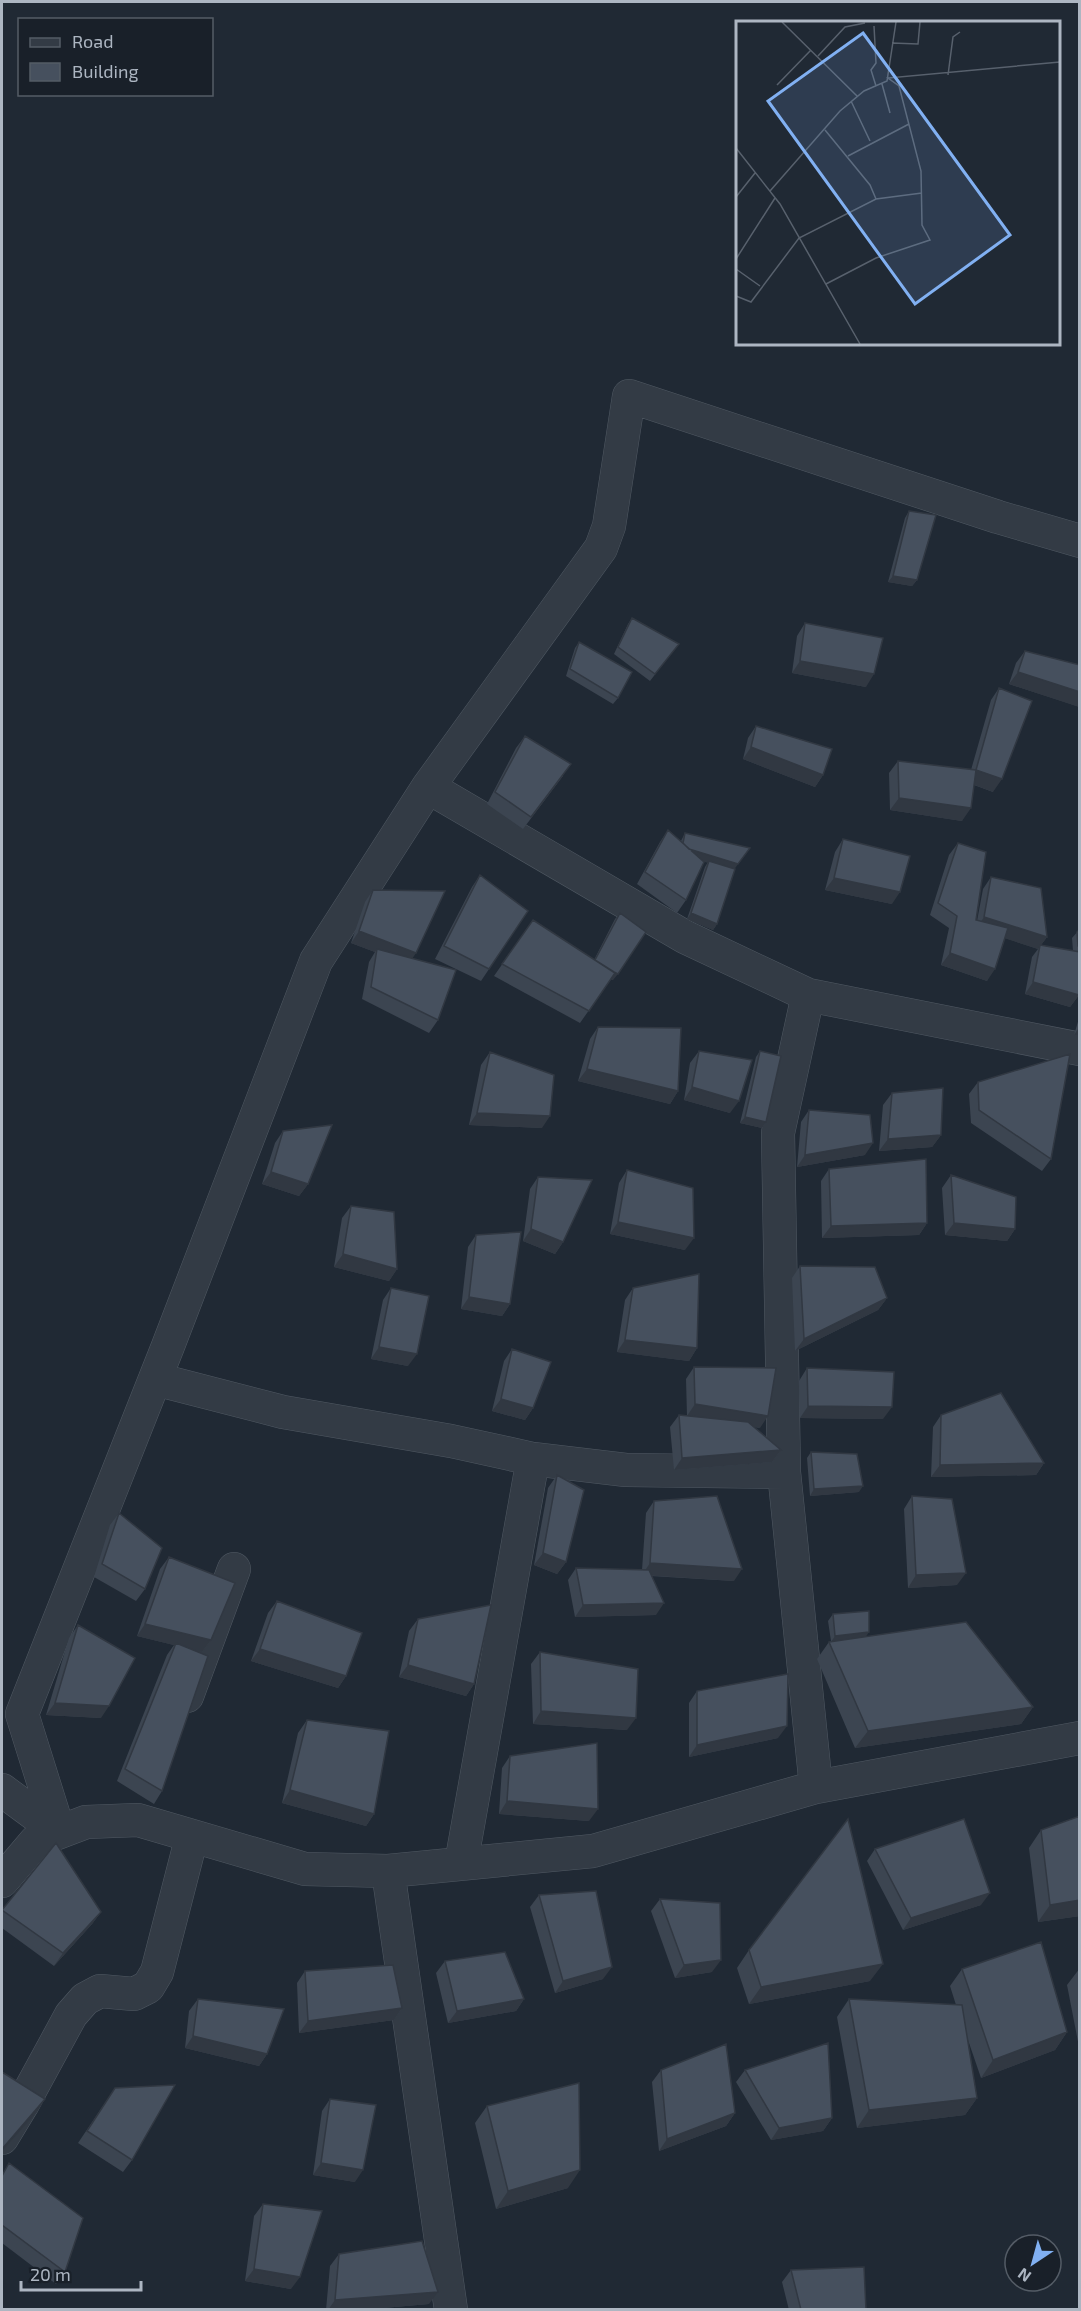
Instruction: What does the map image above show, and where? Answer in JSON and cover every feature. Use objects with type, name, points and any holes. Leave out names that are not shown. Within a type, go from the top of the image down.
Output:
[{"type":"street","points":[[59,1832],[22,1713],[155,1379],[316,961],[428,788],[601,549],[609,526],[628,396],[998,517],[1080,541]]},
{"type":"street","points":[[428,788],[685,938],[808,994],[1080,1049]]},
{"type":"street","points":[[808,994],[778,1133],[784,1472],[816,1787]]},
{"type":"street","points":[[155,1379],[284,1412],[451,1441],[533,1459],[626,1470],[784,1472]]},
{"type":"street","points":[[461,1864],[533,1459]]},
{"type":"street","points":[[176,1724],[234,1569]]},
{"type":"street","points":[[2,1881],[36,1841],[86,1822],[138,1820],[305,1869],[388,1871],[592,1851],[816,1787],[1080,1738]]},
{"type":"street","points":[[138,1820],[151,1788]]},
{"type":"street","points":[[2,1790],[59,1832]]},
{"type":"street","points":[[2,2138],[71,2015],[85,1999],[100,1990],[134,1994],[148,1987],[158,1972],[192,1836]]},
{"type":"street","points":[[388,1871],[451,2310]]},
{"type":"building","points":[[909,511],[936,515],[917,580],[893,576]]},
{"type":"building","points":[[632,618],[679,644],[655,674],[618,647]]},
{"type":"building","points":[[805,623],[883,638],[874,674],[800,661]]},
{"type":"building","points":[[579,642],[632,672],[618,698],[570,669]]},
{"type":"building","points":[[1025,651],[1080,665],[1080,692],[1018,672]]},
{"type":"building","points":[[999,688],[1032,701],[1002,779],[976,770]]},
{"type":"building","points":[[756,726],[832,749],[823,775],[751,747]]},
{"type":"building","points":[[525,736],[571,764],[531,817],[495,792]]},
{"type":"building","points":[[898,761],[976,770],[971,808],[899,798]]},
{"type":"building","points":[[668,830],[704,862],[686,900],[645,872]]},
{"type":"building","points":[[685,833],[750,848],[738,864],[689,849],[683,843]]},
{"type":"building","points":[[843,839],[910,856],[900,892],[834,878]]},
{"type":"building","points":[[958,843],[986,852],[976,920],[1008,928],[995,969],[950,953],[957,916],[938,903]]},
{"type":"building","points":[[709,861],[735,869],[717,924],[691,913]]},
{"type":"building","points":[[480,875],[528,911],[489,969],[444,946]]},
{"type":"building","points":[[991,877],[1041,888],[1047,937],[984,917]]},
{"type":"building","points":[[373,890],[445,891],[416,953],[359,931]]},
{"type":"building","points":[[620,913],[646,932],[618,974],[595,960]]},
{"type":"building","points":[[533,920],[615,973],[589,1011],[502,964]]},
{"type":"building","points":[[1080,929],[1080,947],[1077,932]]},
{"type":"building","points":[[1040,945],[1080,952],[1079,995],[1033,982]]},
{"type":"building","points":[[377,949],[456,970],[438,1020],[371,987]]},
{"type":"building","points":[[598,1027],[681,1028],[678,1091],[587,1069]]},
{"type":"building","points":[[699,1051],[752,1060],[739,1101],[692,1087]]},
{"type":"building","points":[[760,1051],[781,1056],[766,1122],[745,1117]]},
{"type":"building","points":[[490,1052],[554,1075],[550,1116],[477,1113]]},
{"type":"building","points":[[1070,1054],[1051,1159],[979,1110],[978,1082]]},
{"type":"building","points":[[943,1088],[941,1135],[888,1139],[892,1093]]},
{"type":"building","points":[[809,1110],[870,1115],[873,1143],[805,1155]]},
{"type":"building","points":[[332,1125],[308,1184],[271,1172],[283,1131]]},
{"type":"building","points":[[926,1159],[927,1223],[831,1226],[829,1169]]},
{"type":"building","points":[[627,1170],[693,1188],[694,1238],[618,1222]]},
{"type":"building","points":[[951,1175],[1016,1197],[1015,1229],[954,1223]]},
{"type":"building","points":[[538,1177],[592,1180],[563,1242],[531,1229]]},
{"type":"building","points":[[351,1206],[394,1212],[397,1269],[343,1254]]},
{"type":"building","points":[[521,1232],[510,1304],[469,1297],[476,1235]]},
{"type":"building","points":[[800,1266],[875,1267],[887,1298],[804,1339]]},
{"type":"building","points":[[699,1274],[697,1348],[625,1340],[633,1288]]},
{"type":"building","points":[[391,1288],[429,1296],[417,1354],[379,1347]]},
{"type":"building","points":[[512,1349],[551,1362],[533,1408],[501,1399]]},
{"type":"building","points":[[694,1367],[776,1368],[768,1416],[695,1404]]},
{"type":"building","points":[[807,1368],[894,1372],[892,1407],[808,1406]]},
{"type":"building","points":[[1001,1393],[1044,1463],[940,1465],[941,1415]]},
{"type":"building","points":[[679,1415],[748,1422],[781,1450],[682,1458]]},
{"type":"building","points":[[811,1452],[857,1454],[863,1486],[814,1489]]},
{"type":"building","points":[[557,1475],[584,1490],[566,1562],[543,1553]]},
{"type":"building","points":[[717,1496],[742,1569],[650,1563],[654,1501]]},
{"type":"building","points":[[912,1496],[952,1499],[966,1573],[916,1575]]},
{"type":"building","points":[[119,1513],[162,1548],[145,1589],[102,1564]]},
{"type":"building","points":[[169,1557],[235,1583],[211,1640],[145,1624]]},
{"type":"building","points":[[576,1568],[649,1570],[664,1603],[583,1605]]},
{"type":"building","points":[[277,1601],[362,1633],[346,1676],[260,1649]]},
{"type":"building","points":[[491,1605],[474,1684],[408,1665],[418,1619]]},
{"type":"building","points":[[869,1611],[869,1632],[835,1636],[833,1614]]},
{"type":"building","points":[[966,1622],[1033,1707],[868,1731],[829,1642]]},
{"type":"building","points":[[78,1625],[135,1658],[109,1706],[55,1703]]},
{"type":"building","points":[[176,1643],[208,1656],[162,1791],[125,1769]]},
{"type":"building","points":[[540,1652],[638,1669],[636,1718],[541,1711]]},
{"type":"building","points":[[788,1674],[787,1726],[697,1745],[697,1691]]},
{"type":"building","points":[[307,1720],[389,1731],[374,1814],[290,1790]]},
{"type":"building","points":[[597,1743],[598,1809],[507,1801],[510,1756]]},
{"type":"building","points":[[1080,1816],[1080,1900],[1050,1905],[1041,1830]]},
{"type":"building","points":[[848,1819],[883,1964],[761,1987],[749,1950]]},
{"type":"building","points":[[964,1819],[990,1893],[911,1918],[875,1849]]},
{"type":"building","points":[[56,1843],[101,1912],[63,1953],[2,1910]]},
{"type":"building","points":[[596,1891],[612,1967],[563,1981],[539,1895]]},
{"type":"building","points":[[660,1899],[720,1903],[721,1960],[684,1965]]},
{"type":"building","points":[[1041,1942],[1067,2032],[993,2060],[962,1969]]},
{"type":"building","points":[[505,1952],[524,1999],[457,2011],[445,1961]]},
{"type":"building","points":[[393,1965],[402,2008],[308,2021],[305,1971]]},
{"type":"building","points":[[198,1999],[284,2009],[267,2054],[193,2036]]},
{"type":"building","points":[[849,1999],[962,2005],[977,2098],[869,2110]]},
{"type":"building","points":[[828,2043],[832,2118],[779,2128],[745,2070]]},
{"type":"building","points":[[726,2044],[735,2113],[667,2139],[661,2070]]},
{"type":"building","points":[[2,2072],[45,2099],[2,2149]]},
{"type":"building","points":[[579,2083],[580,2170],[508,2191],[487,2106]]},
{"type":"building","points":[[175,2085],[132,2160],[87,2131],[115,2088]]},
{"type":"building","points":[[330,2099],[376,2105],[363,2170],[321,2163]]},
{"type":"building","points":[[9,2163],[83,2218],[65,2272],[2,2225],[2,2176]]},
{"type":"building","points":[[263,2204],[322,2211],[300,2277],[254,2269]]},
{"type":"building","points":[[422,2241],[438,2292],[335,2300],[339,2254]]},
{"type":"building","points":[[864,2267],[866,2310],[801,2310],[791,2270]]}]
